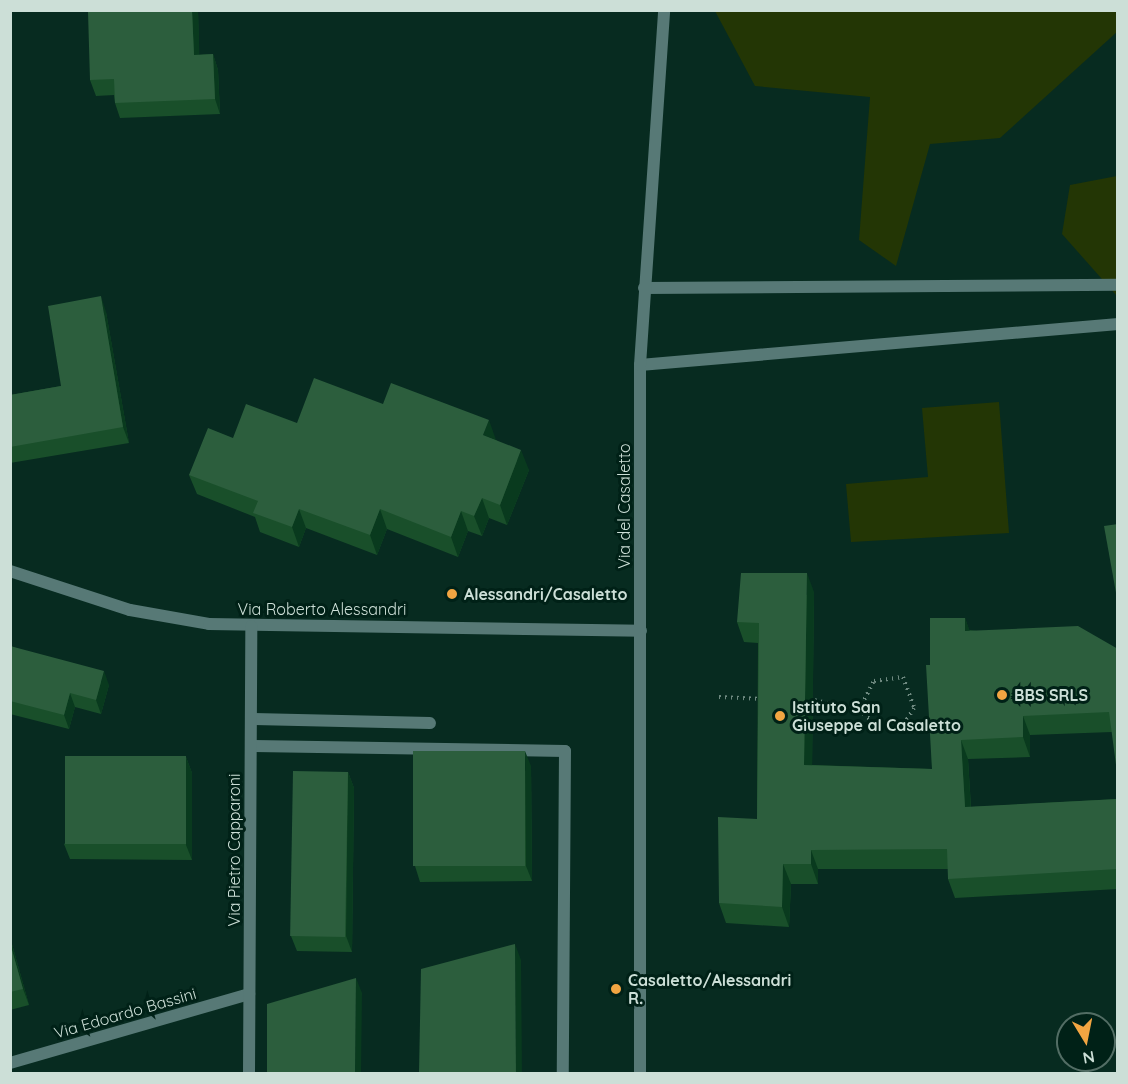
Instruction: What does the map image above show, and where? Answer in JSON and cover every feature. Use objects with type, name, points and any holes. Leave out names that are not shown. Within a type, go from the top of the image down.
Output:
[{"type":"street","name":"Via del Casaletto","points":[[640,1074],[640,365],[664,10]]},
{"type":"street","points":[[644,288],[1118,285]]},
{"type":"street","points":[[640,365],[1118,324]]},
{"type":"street","name":"Via Roberto Alessandri","points":[[10,571],[130,610],[251,626],[641,631]]},
{"type":"street","name":"Via Pietro Capparoni","points":[[249,1074],[251,626]]},
{"type":"street","points":[[252,719],[430,723]]},
{"type":"street","points":[[252,746],[565,751],[563,1074]]},
{"type":"street","name":"Via Edoardo Bassini","points":[[10,1063],[249,994]]},
{"type":"path","points":[[801,699],[859,710],[878,726],[904,724],[914,708],[903,677],[874,681],[859,710]]},
{"type":"path","points":[[718,698],[777,699]]},
{"type":"green space","points":[[715,11],[1117,11],[1118,31],[1000,138],[930,144],[896,266],[859,240],[870,97],[755,86]]},
{"type":"green space","points":[[1117,176],[1117,296],[1062,234],[1070,185]]},
{"type":"green space","points":[[999,402],[1009,533],[851,542],[846,484],[928,477],[922,408]]},
{"type":"building","points":[[192,10],[194,55],[213,54],[215,99],[115,103],[114,79],[90,80],[88,12]]},
{"type":"building","points":[[101,296],[123,427],[10,447],[10,395],[61,386],[48,306]]},
{"type":"building","points":[[314,378],[383,404],[391,383],[489,420],[483,435],[521,450],[500,505],[482,498],[474,516],[461,511],[451,537],[380,509],[370,535],[299,509],[292,527],[253,513],[258,501],[189,475],[208,428],[233,438],[246,404],[297,423]]},
{"type":"building","points":[[1118,524],[1118,604],[1104,526]]},
{"type":"building","points":[[741,573],[807,573],[804,765],[932,769],[926,665],[930,665],[930,618],[965,618],[965,631],[1078,626],[1118,649],[1118,780],[1109,712],[1023,716],[1023,737],[961,740],[965,807],[1118,799],[1118,869],[948,879],[947,849],[811,850],[811,864],[783,864],[782,907],[719,903],[718,817],[757,819],[759,623],[737,622]]},
{"type":"building","points":[[10,646],[104,671],[96,700],[70,693],[64,715],[10,701]]},
{"type":"building","points":[[413,751],[525,751],[525,866],[413,866]]},
{"type":"building","points":[[65,756],[186,756],[186,844],[65,844]]},
{"type":"building","points":[[293,771],[348,772],[345,937],[290,936]]},
{"type":"building","points":[[10,943],[23,989],[10,992]]},
{"type":"building","points":[[515,944],[516,1074],[419,1074],[421,969]]},
{"type":"building","points":[[356,978],[355,1074],[267,1074],[267,1004]]},
{"type":"place","name":"Alessandri/Casaletto","points":[[452,594]]},
{"type":"place","name":"BBS SRLS","points":[[1002,695]]},
{"type":"place","name":"Istituto San Giuseppe al Casaletto","points":[[780,716]]},
{"type":"place","name":"Casaletto/Alessandri R.","points":[[616,989]]}]
